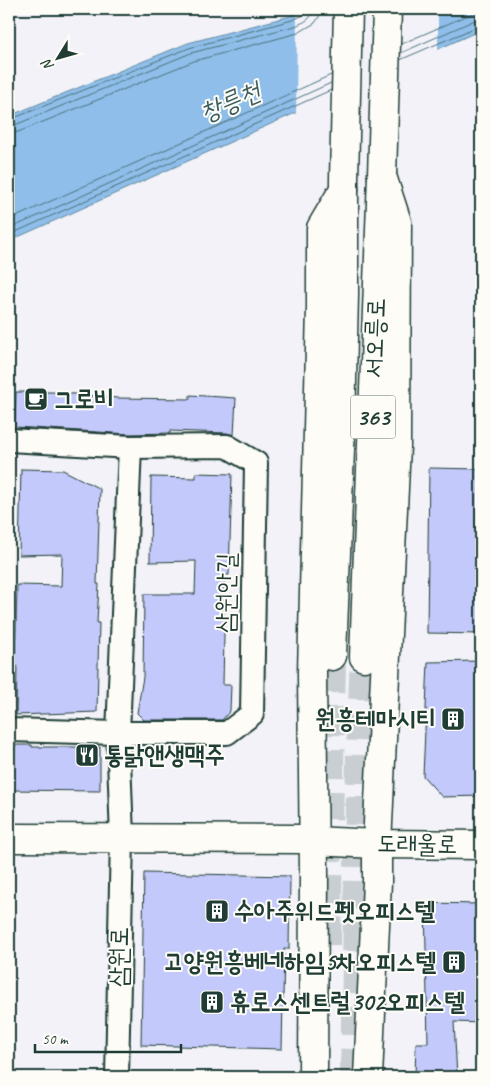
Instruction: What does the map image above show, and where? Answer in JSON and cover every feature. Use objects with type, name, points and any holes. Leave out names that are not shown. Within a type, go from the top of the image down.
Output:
[{"type":"main road","name":"363","points":[[344,184],[348,9]]},
{"type":"main road","name":"363","points":[[382,172],[387,9]]},
{"type":"main road","name":"서오릉로","points":[[364,658],[382,172]]},
{"type":"main road","points":[[368,1077],[377,882],[364,844],[397,427],[397,222],[382,172]]},
{"type":"main road","name":"서오릉로","points":[[332,656],[342,394],[344,184]]},
{"type":"main road","points":[[313,1077],[314,874],[312,841],[312,673],[321,228],[344,184]]},
{"type":"main road","points":[[9,838],[303,839],[364,844]]},
{"type":"main road","name":"도래울로","points":[[364,844],[481,845]]},
{"type":"street","name":"삼원안길","points":[[9,440],[130,447],[228,446],[256,463],[252,714],[227,733],[9,730]]},
{"type":"street","points":[[122,837],[118,733],[130,447]]},
{"type":"street","name":"삼원로","points":[[117,1077],[122,837]]},
{"type":"water","name":"창릉천","points":[[307,9],[481,9],[481,30],[9,241],[9,116],[188,43],[290,16]]},
{"type":"pier","points":[[438,9],[438,51],[296,114],[297,10]]},
{"type":"building","points":[[16,392],[52,392],[117,398],[190,399],[190,395],[236,398],[234,435],[227,433],[170,431],[170,433],[130,434],[15,427]]},
{"type":"building","points":[[429,468],[481,469],[481,634],[427,633]]},
{"type":"building","points":[[21,469],[63,470],[100,489],[97,584],[99,584],[97,623],[99,623],[97,712],[16,715],[17,585],[61,586],[62,554],[19,555]]},
{"type":"building","points":[[196,473],[232,474],[229,575],[224,575],[223,685],[231,685],[230,711],[222,720],[144,720],[137,713],[143,677],[144,594],[195,594],[196,561],[150,562],[151,477],[196,478]]},
{"type":"building","name":"원흥테마시티","points":[[481,661],[481,796],[442,797],[423,776],[428,662]]},
{"type":"building","points":[[9,745],[100,747],[100,791],[9,790]]},
{"type":"building","points":[[144,873],[290,876],[289,949],[284,949],[282,1049],[141,1045]]},
{"type":"building","name":"고양원흥베네하임5차오피스텔","points":[[425,903],[481,904],[481,1023],[454,1022],[457,1077],[415,1077],[416,1043],[428,1043]]},
{"type":"tunnel","points":[[327,945],[332,656]]},
{"type":"tunnel","points":[[354,1077],[360,752],[364,657]]},
{"type":"place","name":"그로비","points":[[36,399]]},
{"type":"place","name":"원흥테마시티","points":[[453,719]]},
{"type":"place","name":"통닭앤생맥주","points":[[87,755]]},
{"type":"place","name":"수아주위드펫오피스텔","points":[[217,911]]},
{"type":"place","name":"고양원흥베네하임5차오피스텔","points":[[454,962]]},
{"type":"place","name":"휴로스센트럴302오피스텔","points":[[212,1002]]}]
